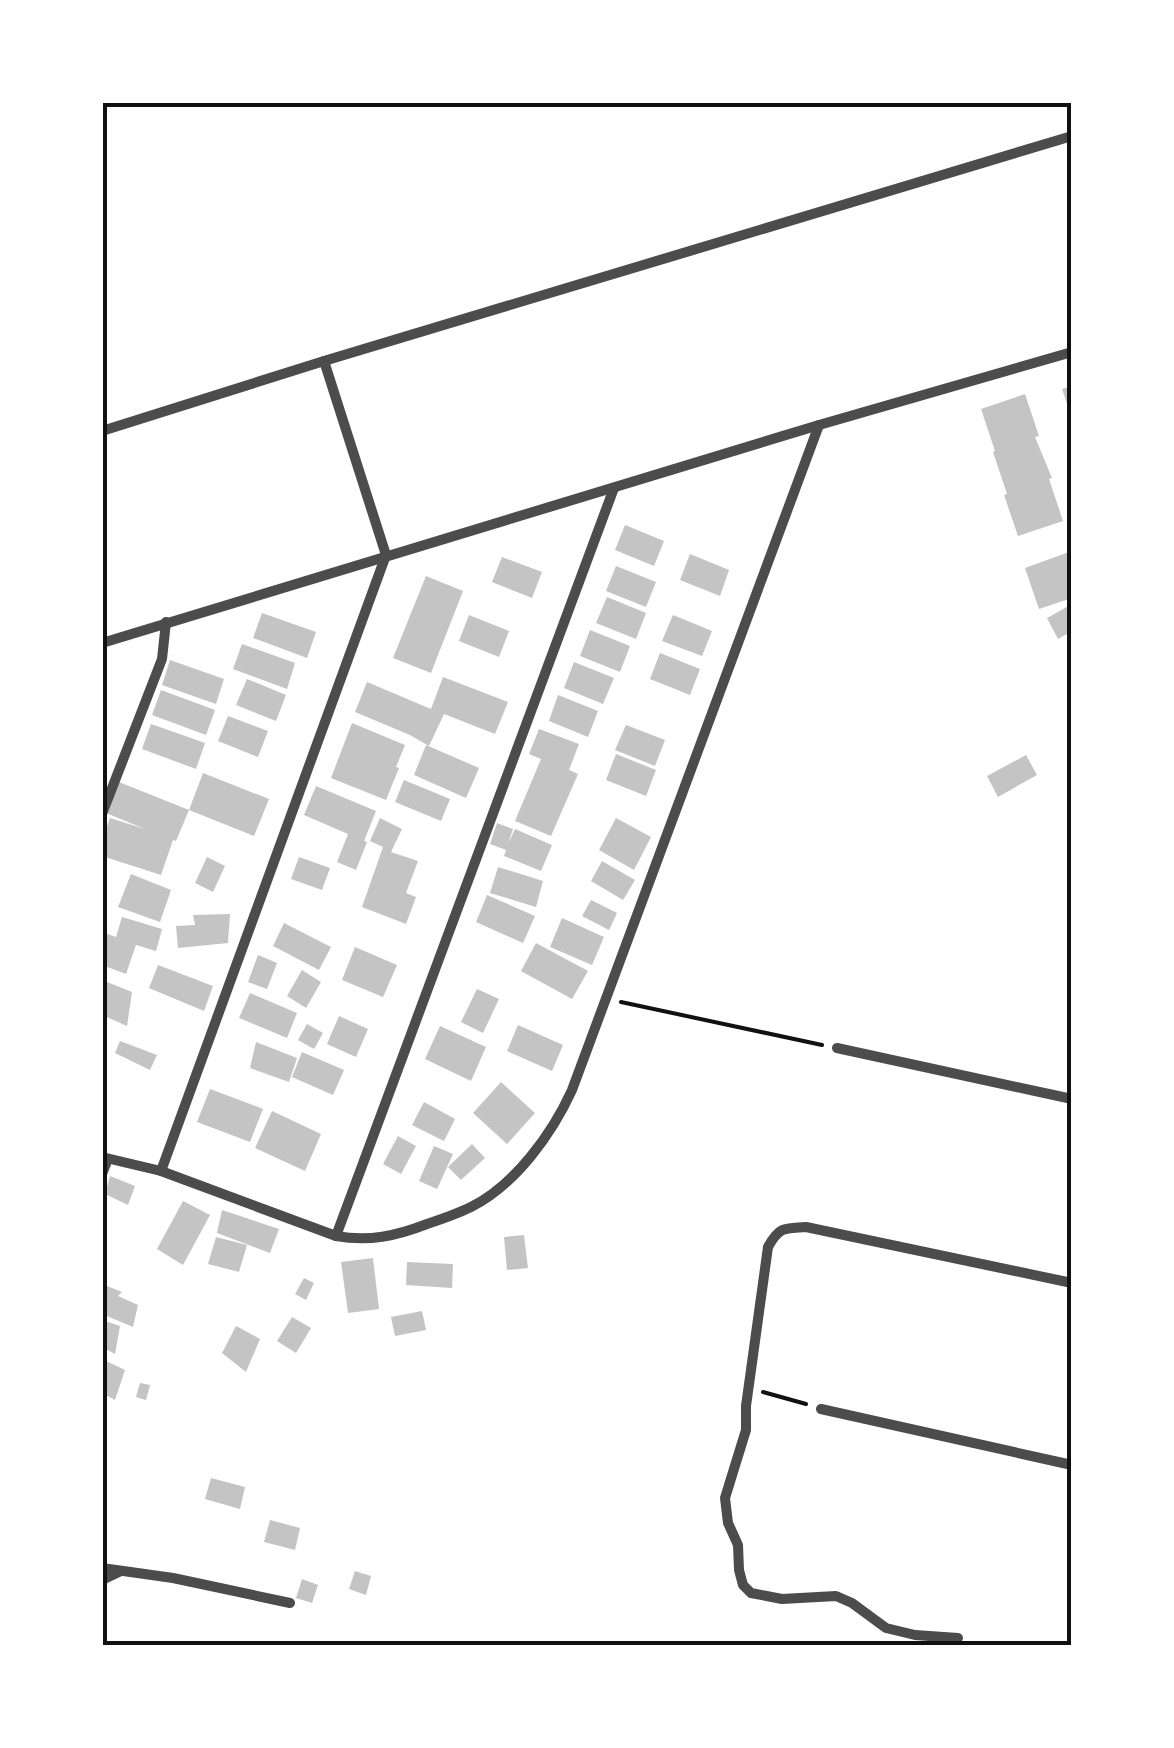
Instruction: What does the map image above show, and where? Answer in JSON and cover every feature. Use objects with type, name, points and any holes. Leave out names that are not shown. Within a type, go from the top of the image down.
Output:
[{"type":"street","points":[[102,431],[1072,136]]},
{"type":"street","points":[[102,643],[820,424],[1072,352]]},
{"type":"street","points":[[161,1171],[386,555],[324,361]]},
{"type":"street","points":[[102,1174],[105,1158],[161,1171],[336,1236],[357,1240],[400,1234],[474,1206],[514,1175],[559,1118],[608,999],[820,424]]},
{"type":"street","points":[[336,1236],[614,488]]},
{"type":"street","points":[[102,814],[162,659],[166,622]]},
{"type":"street","points":[[837,1048],[1072,1099]]},
{"type":"street","points":[[958,1638],[914,1635],[886,1628],[836,1596],[782,1599],[751,1593],[743,1585],[726,1498],[746,1430],[748,1388],[768,1247],[776,1234],[786,1228],[806,1228],[1072,1283]]},
{"type":"street","points":[[821,1408],[1072,1465]]},
{"type":"street","points":[[102,1568],[174,1578],[290,1603]]},
{"type":"street","points":[[102,1580],[122,1571]]},
{"type":"path","points":[[608,999],[837,1048]]},
{"type":"path","points":[[748,1388],[821,1408]]},
{"type":"building","points":[[1072,386],[1072,415],[1071,415],[1062,389]]},
{"type":"building","points":[[1025,394],[1063,521],[1018,536],[981,409]]},
{"type":"building","points":[[625,525],[664,541],[654,566],[615,550]]},
{"type":"building","points":[[1069,552],[1072,598],[1039,609],[1025,568]]},
{"type":"building","points":[[690,554],[729,570],[720,596],[680,580]]},
{"type":"building","points":[[502,557],[542,572],[532,598],[492,582]]},
{"type":"building","points":[[616,566],[656,582],[646,607],[606,591]]},
{"type":"building","points":[[426,576],[463,591],[431,673],[393,658]]},
{"type":"building","points":[[607,597],[646,613],[636,639],[596,623]]},
{"type":"building","points":[[1072,604],[1072,631],[1058,639],[1047,618]]},
{"type":"building","points":[[262,613],[316,632],[307,658],[253,638]]},
{"type":"building","points":[[469,615],[509,631],[499,657],[459,641]]},
{"type":"building","points":[[673,615],[712,631],[702,656],[662,641]]},
{"type":"building","points":[[590,630],[630,646],[620,672],[580,656]]},
{"type":"building","points":[[242,644],[295,663],[287,689],[233,669]]},
{"type":"building","points":[[660,653],[700,669],[690,695],[650,679]]},
{"type":"building","points":[[170,660],[224,679],[216,704],[162,685]]},
{"type":"building","points":[[574,662],[614,678],[603,704],[564,688]]},
{"type":"building","points":[[443,677],[508,702],[495,734],[444,714],[429,746],[355,712],[367,682],[431,709]]},
{"type":"building","points":[[247,679],[286,695],[276,721],[236,705]]},
{"type":"building","points":[[161,690],[215,710],[206,735],[152,715]]},
{"type":"building","points":[[558,695],[598,711],[588,737],[549,721]]},
{"type":"building","points":[[228,716],[268,731],[258,757],[218,741]]},
{"type":"building","points":[[352,723],[405,745],[386,800],[331,778]]},
{"type":"building","points":[[151,724],[205,743],[196,769],[142,749]]},
{"type":"building","points":[[626,725],[665,740],[655,766],[615,750]]},
{"type":"building","points":[[539,729],[579,744],[569,770],[578,774],[551,836],[515,821],[541,759],[529,754]]},
{"type":"building","points":[[426,745],[479,768],[466,798],[414,775]]},
{"type":"building","points":[[616,754],[656,770],[646,796],[606,780]]},
{"type":"building","points":[[1026,755],[1037,775],[998,797],[987,776]]},
{"type":"building","points":[[203,773],[269,799],[254,836],[189,810]]},
{"type":"building","points":[[404,780],[450,799],[441,821],[395,802]]},
{"type":"building","points":[[119,782],[189,810],[161,875],[102,856],[102,841],[110,818],[145,829],[106,813]]},
{"type":"building","points":[[316,786],[376,811],[356,870],[337,862],[348,834],[304,815]]},
{"type":"building","points":[[380,818],[402,829],[391,852],[418,861],[406,893],[416,897],[406,924],[362,907],[383,847],[370,841]]},
{"type":"building","points":[[616,818],[651,837],[634,870],[599,850]]},
{"type":"building","points":[[497,823],[513,829],[508,844],[515,829],[552,845],[541,871],[504,856],[506,850],[490,844]]},
{"type":"building","points":[[207,857],[225,866],[213,892],[195,883]]},
{"type":"building","points":[[299,857],[330,868],[322,890],[291,879]]},
{"type":"building","points":[[602,861],[635,880],[623,900],[591,881]]},
{"type":"building","points":[[498,867],[543,881],[536,907],[490,893]]},
{"type":"building","points":[[131,874],[171,890],[160,922],[118,907]]},
{"type":"building","points":[[487,895],[535,916],[523,943],[476,922]]},
{"type":"building","points":[[591,900],[617,913],[609,930],[582,916]]},
{"type":"building","points":[[230,914],[228,943],[178,948],[176,926],[195,925],[193,915]]},
{"type":"building","points":[[122,917],[162,929],[156,951],[136,945],[126,974],[102,965],[102,932],[116,937]]},
{"type":"building","points":[[562,918],[604,937],[592,965],[550,947]]},
{"type":"building","points":[[284,923],[331,947],[319,970],[273,946]]},
{"type":"building","points":[[536,943],[588,971],[572,999],[521,971]]},
{"type":"building","points":[[355,947],[397,965],[383,997],[342,980]]},
{"type":"building","points":[[258,955],[277,963],[267,989],[248,982]]},
{"type":"building","points":[[158,965],[213,986],[204,1011],[149,988]]},
{"type":"building","points":[[302,970],[321,982],[306,1008],[287,996]]},
{"type":"building","points":[[102,980],[132,992],[127,1026],[102,1015]]},
{"type":"building","points":[[477,989],[499,999],[483,1033],[461,1022]]},
{"type":"building","points":[[250,993],[297,1013],[287,1038],[239,1018]]},
{"type":"building","points":[[339,1016],[368,1029],[356,1057],[327,1044]]},
{"type":"building","points":[[307,1024],[323,1033],[314,1049],[298,1040]]},
{"type":"building","points":[[518,1025],[563,1045],[552,1071],[507,1051]]},
{"type":"building","points":[[440,1026],[486,1047],[471,1081],[425,1059]]},
{"type":"building","points":[[120,1041],[157,1055],[150,1070],[115,1053]]},
{"type":"building","points":[[256,1042],[297,1058],[289,1082],[250,1068]]},
{"type":"building","points":[[302,1052],[344,1070],[333,1095],[292,1077]]},
{"type":"building","points":[[501,1082],[535,1113],[507,1144],[473,1113]]},
{"type":"building","points":[[210,1089],[263,1109],[250,1142],[197,1122]]},
{"type":"building","points":[[424,1102],[455,1119],[444,1141],[412,1125]]},
{"type":"building","points":[[272,1111],[321,1134],[305,1171],[255,1148]]},
{"type":"building","points":[[398,1136],[416,1146],[401,1174],[383,1164]]},
{"type":"building","points":[[472,1144],[485,1158],[461,1180],[448,1167]]},
{"type":"building","points":[[434,1146],[453,1154],[437,1189],[419,1181]]},
{"type":"building","points":[[110,1176],[135,1186],[128,1205],[105,1194]]},
{"type":"building","points":[[183,1201],[210,1215],[183,1265],[157,1249]]},
{"type":"building","points":[[222,1210],[279,1229],[270,1253],[217,1233]]},
{"type":"building","points":[[524,1235],[528,1268],[507,1270],[504,1237]]},
{"type":"building","points":[[216,1237],[247,1245],[239,1272],[208,1264]]},
{"type":"building","points":[[373,1258],[379,1309],[348,1313],[341,1262]]},
{"type":"building","points":[[407,1262],[453,1264],[452,1288],[406,1285]]},
{"type":"building","points":[[304,1278],[314,1283],[306,1300],[295,1294]]},
{"type":"building","points":[[102,1284],[122,1292],[118,1296],[138,1305],[133,1327],[102,1314]]},
{"type":"building","points":[[422,1311],[426,1330],[395,1336],[391,1317]]},
{"type":"building","points":[[292,1317],[311,1328],[296,1353],[277,1341]]},
{"type":"building","points":[[102,1320],[120,1326],[115,1354],[102,1347]]},
{"type":"building","points":[[236,1326],[260,1339],[246,1372],[222,1353]]},
{"type":"building","points":[[102,1359],[125,1370],[115,1400],[102,1393]]},
{"type":"building","points":[[140,1383],[150,1385],[146,1400],[136,1397]]},
{"type":"building","points":[[211,1478],[245,1487],[240,1509],[205,1499]]},
{"type":"building","points":[[270,1520],[300,1528],[295,1550],[264,1542]]},
{"type":"building","points":[[355,1571],[371,1576],[366,1595],[349,1589]]},
{"type":"building","points":[[302,1579],[318,1585],[312,1603],[296,1598]]}]
